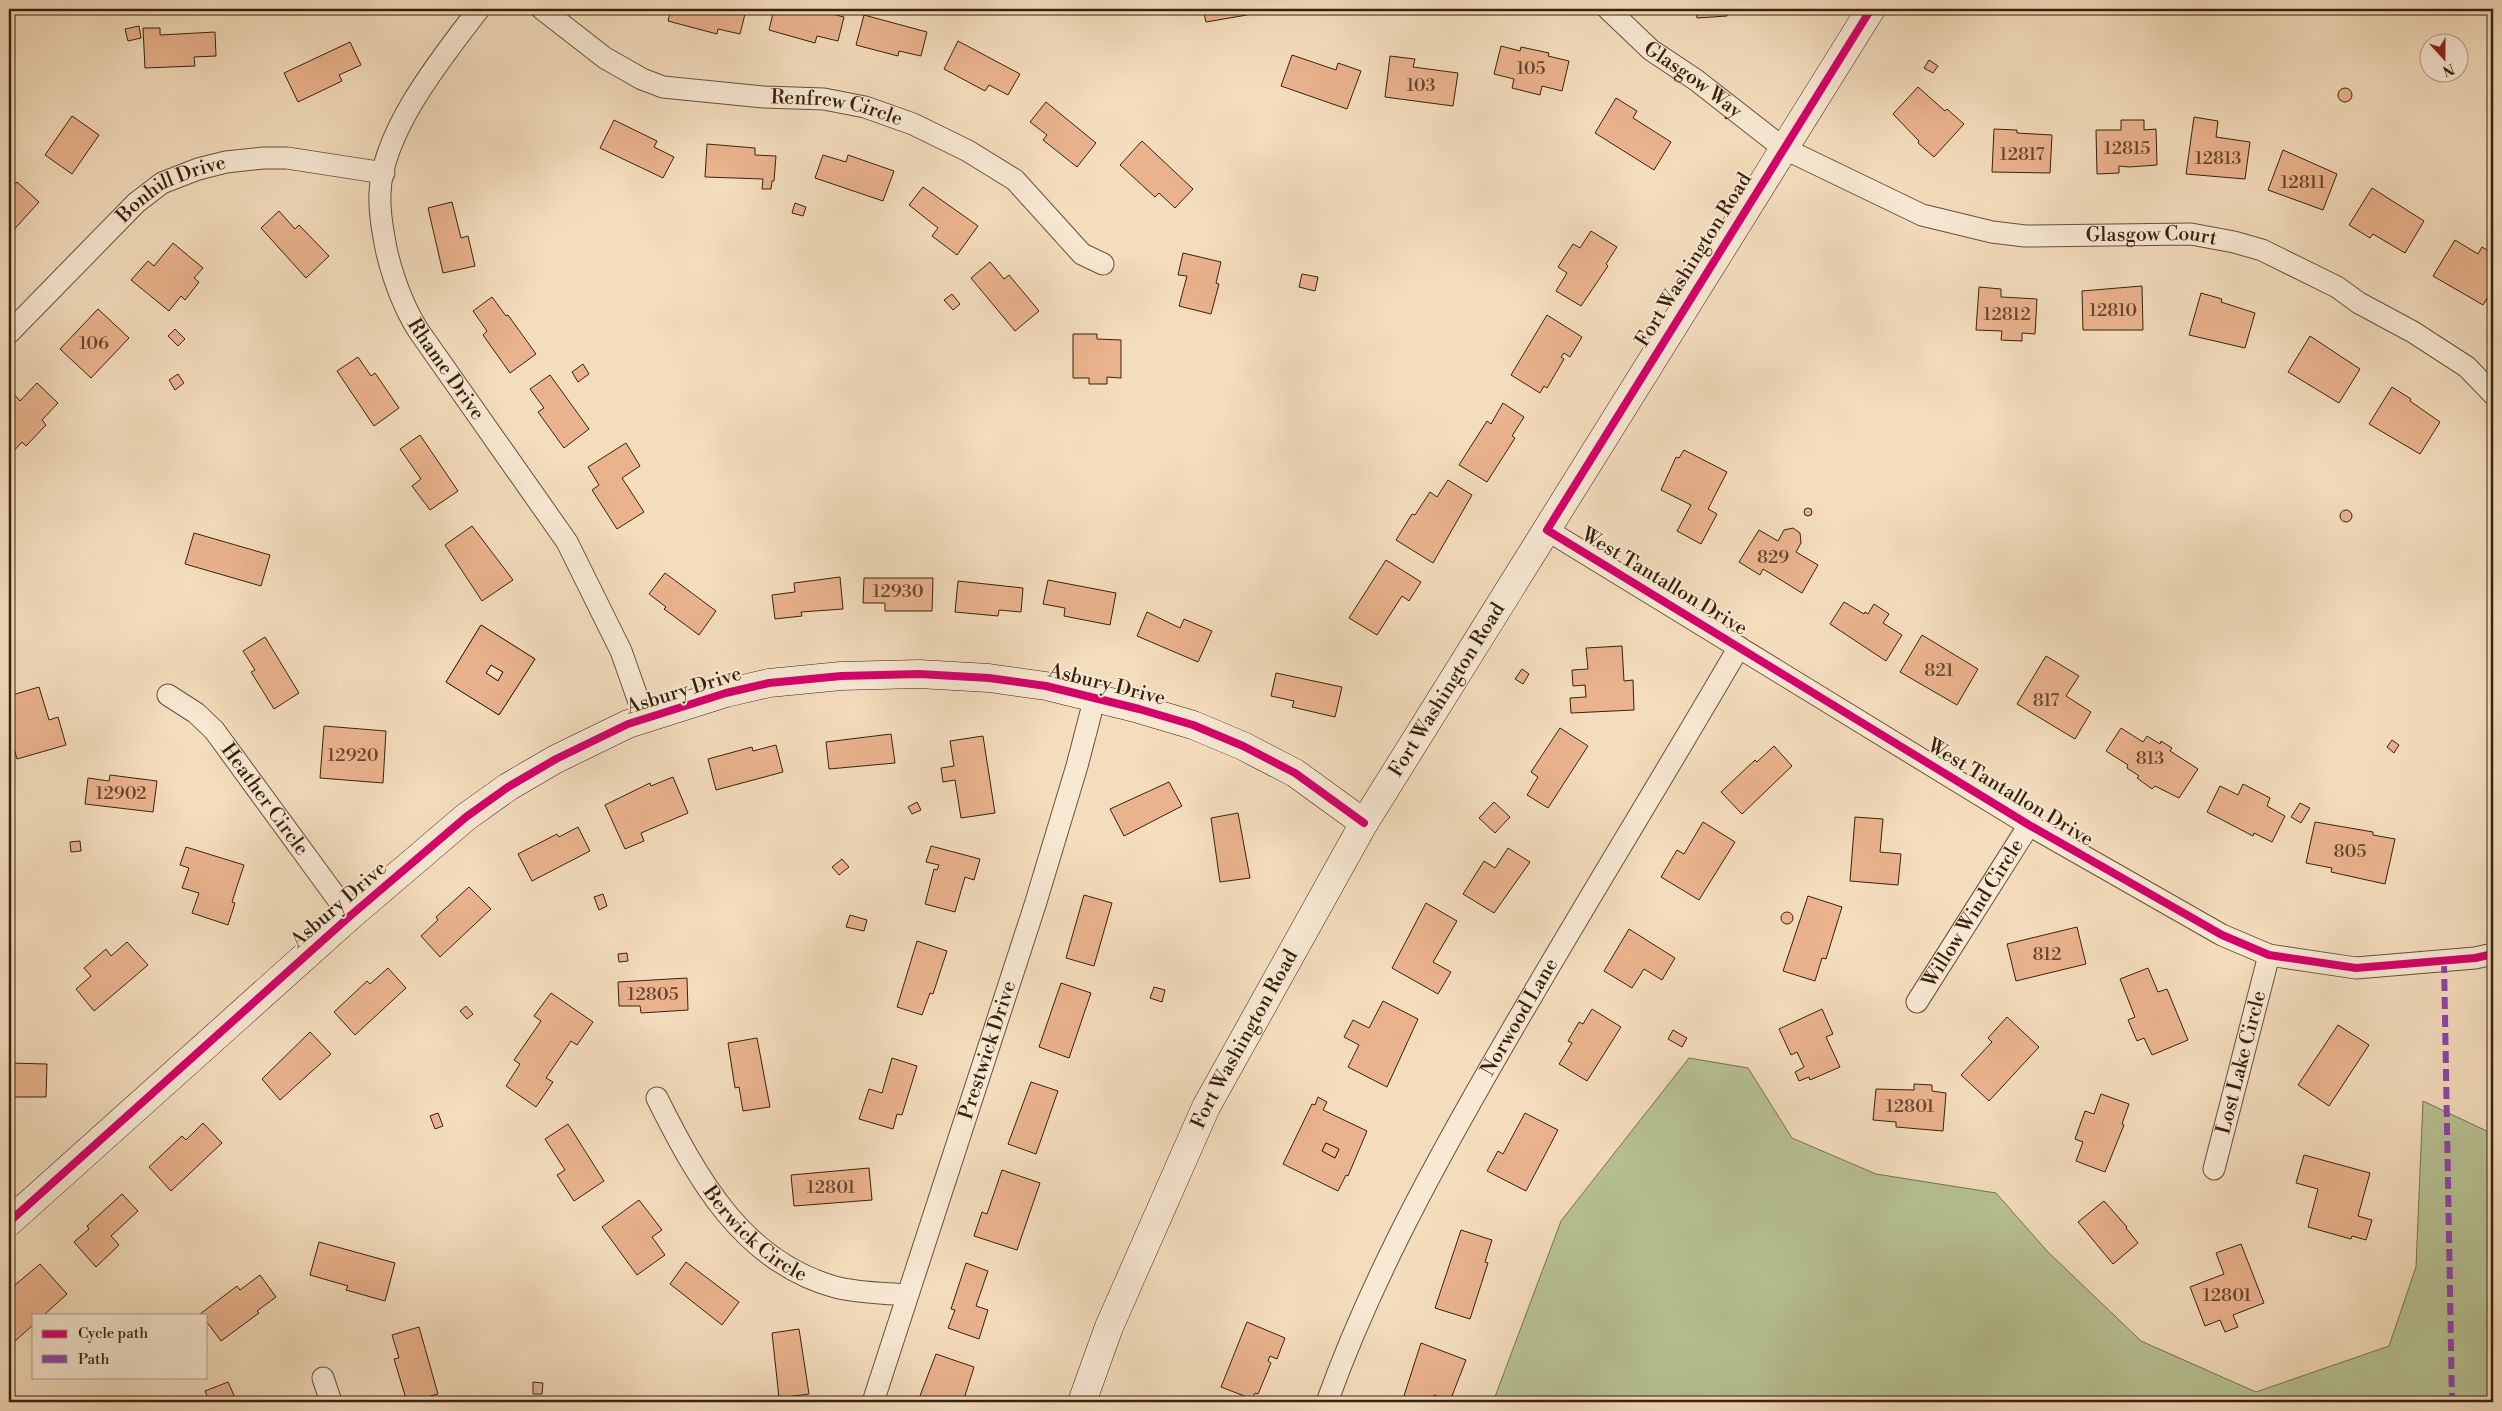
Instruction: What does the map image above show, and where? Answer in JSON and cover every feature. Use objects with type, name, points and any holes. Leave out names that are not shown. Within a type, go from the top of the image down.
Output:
[{"type":"main road","name":"Fort Washington Road","points":[[1082,1402],[1109,1326],[1206,1107],[1364,823],[1871,9]]},
{"type":"main road","name":"Asbury Drive","points":[[11,1217],[350,916],[466,817],[508,787],[556,759],[628,724],[726,693],[769,683],[842,676],[919,674],[990,678],[1046,686],[1095,697],[1193,725],[1243,746],[1295,773],[1364,823]]},
{"type":"street","name":"Rhame Drive","points":[[480,9],[423,85],[393,141],[380,192],[383,235],[393,278],[405,309],[567,542],[621,651],[645,719]]},
{"type":"street","name":"Renfrew Circle","points":[[542,9],[605,58],[642,79],[664,87],[764,97],[824,99],[864,107],[913,124],[968,151],[1016,180],[1082,254],[1103,264]]},
{"type":"street","name":"Glasgow Way","points":[[1608,9],[1651,50],[1696,80],[1783,148]]},
{"type":"street","name":"Glasgow Court","points":[[1783,148],[1922,215],[1977,229],[2025,236],[2191,234],[2234,242],[2262,250],[2337,287],[2359,302],[2413,332],[2467,367],[2493,394]]},
{"type":"street","name":"Bonhill Drive","points":[[9,333],[136,203],[162,183],[198,169],[226,162],[264,158],[297,160],[384,173]]},
{"type":"street","name":"West Tantallon Drive","points":[[1547,530],[2028,825],[2222,935],[2269,955],[2356,968],[2406,965],[2493,954]]},
{"type":"street","name":"Norwood Lane","points":[[1327,1402],[1392,1251],[1449,1140],[1518,1019],[1739,647]]},
{"type":"street","name":"Heather Circle","points":[[168,695],[196,713],[214,730],[350,916]]},
{"type":"street","name":"Prestwick Drive","points":[[873,1402],[1034,906],[1078,766],[1095,697]]},
{"type":"street","name":"Willow Wind Circle","points":[[1917,1002],[2028,825]]},
{"type":"street","name":"Lost Lake Circle","points":[[2214,1169],[2269,955]]},
{"type":"street","name":"Berwick Circle","points":[[656,1098],[681,1146],[715,1198],[738,1229],[762,1250],[787,1265],[834,1286],[907,1295]]},
{"type":"street","points":[[323,1378],[331,1402]]},
{"type":"green space","points":[[1689,1058],[1748,1068],[1792,1138],[1876,1174],[1996,1193],[2047,1251],[2141,1341],[2256,1392],[2389,1346],[2416,1267],[2423,1101],[2493,1134],[2493,1402],[1493,1402],[1561,1221]]},
{"type":"building","points":[[671,9],[746,10],[740,34],[718,29],[717,34],[668,21]]},
{"type":"building","points":[[774,9],[812,9],[844,17],[838,41],[817,36],[815,43],[769,30]]},
{"type":"building","points":[[1203,9],[1245,9],[1247,15],[1206,22]]},
{"type":"building","points":[[1696,9],[1727,9],[1727,16],[1697,18]]},
{"type":"building","points":[[864,15],[927,32],[921,56],[899,51],[898,56],[856,45]]},
{"type":"building","points":[[139,26],[141,38],[128,41],[125,29]]},
{"type":"building","points":[[143,28],[160,28],[160,35],[215,32],[216,56],[194,57],[195,66],[145,68]]},
{"type":"building","points":[[958,41],[1020,74],[1008,95],[989,85],[985,91],[944,69]]},
{"type":"building","points":[[350,42],[361,65],[339,75],[342,81],[298,102],[284,73]]},
{"type":"building","points":[[1501,46],[1520,51],[1521,47],[1549,53],[1548,56],[1569,61],[1562,91],[1542,86],[1540,95],[1512,88],[1514,79],[1494,74]]},
{"type":"building","points":[[1292,55],[1336,70],[1338,63],[1361,71],[1347,109],[1281,86]]},
{"type":"building","points":[[1390,56],[1415,59],[1413,67],[1458,73],[1453,106],[1385,97]]},
{"type":"building","points":[[1929,60],[1938,66],[1933,73],[1924,68]]},
{"type":"building","points":[[1918,87],[1945,111],[1947,109],[1964,124],[1934,157],[1918,143],[1919,141],[1893,114]]},
{"type":"building","points":[[2345,88],[2350,90],[2352,95],[2350,100],[2345,102],[2340,100],[2338,95],[2340,90]]},
{"type":"building","points":[[1616,98],[1637,111],[1633,118],[1671,142],[1654,170],[1595,133]]},
{"type":"building","points":[[1046,102],[1096,143],[1077,167],[1043,140],[1047,135],[1030,122]]},
{"type":"building","points":[[72,116],[99,135],[72,174],[45,155]]},
{"type":"building","points":[[2194,117],[2218,121],[2216,137],[2250,142],[2245,179],[2186,174]]},
{"type":"building","points":[[614,120],[657,141],[654,147],[674,157],[663,178],[600,148]]},
{"type":"building","points":[[2121,120],[2144,120],[2144,130],[2156,129],[2157,165],[2119,166],[2119,173],[2097,174],[2096,130],[2121,130]]},
{"type":"building","points":[[1994,129],[2017,130],[2017,133],[2052,135],[2050,173],[1992,172]]},
{"type":"building","points":[[1142,141],[1193,189],[1175,208],[1159,193],[1155,197],[1120,165]]},
{"type":"building","points":[[707,144],[755,148],[755,155],[776,156],[774,181],[772,181],[771,189],[762,189],[763,179],[705,177]]},
{"type":"building","points":[[2283,150],[2337,174],[2323,210],[2268,190]]},
{"type":"building","points":[[823,155],[846,162],[848,155],[894,171],[883,201],[815,178]]},
{"type":"building","points":[[17,182],[39,202],[9,235],[9,187],[11,189]]},
{"type":"building","points":[[923,187],[978,226],[957,255],[932,236],[938,228],[909,205]]},
{"type":"building","points":[[2372,188],[2424,221],[2405,253],[2373,234],[2370,238],[2349,225]]},
{"type":"building","points":[[452,202],[461,238],[468,236],[475,266],[443,273],[428,208]]},
{"type":"building","points":[[795,203],[806,207],[803,216],[792,213]]},
{"type":"building","points":[[279,211],[295,229],[299,225],[329,256],[306,278],[261,228]]},
{"type":"building","points":[[1591,231],[1617,247],[1606,264],[1608,266],[1581,306],[1556,291],[1567,273],[1558,267],[1573,244],[1580,248]]},
{"type":"building","points":[[2455,240],[2478,254],[2482,247],[2493,254],[2493,289],[2483,305],[2433,276]]},
{"type":"building","points":[[173,243],[203,268],[194,278],[199,282],[185,300],[181,296],[169,311],[131,280],[148,261],[154,266]]},
{"type":"building","points":[[1183,253],[1221,262],[1216,283],[1219,284],[1211,314],[1179,306],[1187,276],[1178,275]]},
{"type":"building","points":[[990,262],[1004,279],[1009,275],[1039,311],[1015,331],[971,278]]},
{"type":"building","points":[[1302,274],[1318,277],[1315,291],[1299,287]]},
{"type":"building","points":[[2142,286],[2143,330],[2083,330],[2082,291]]},
{"type":"building","points":[[1979,287],[2001,289],[2001,297],[2037,299],[2035,334],[2022,333],[2022,341],[2001,340],[2002,331],[1976,330]]},
{"type":"building","points":[[2201,293],[2222,299],[2221,302],[2255,313],[2245,348],[2189,335]]},
{"type":"building","points":[[952,294],[960,304],[953,310],[944,300]]},
{"type":"building","points":[[492,297],[506,316],[508,315],[536,354],[510,373],[483,335],[487,331],[473,311]]},
{"type":"building","points":[[98,309],[129,338],[91,378],[60,349]]},
{"type":"building","points":[[1547,315],[1582,337],[1570,357],[1564,353],[1561,357],[1564,359],[1547,388],[1544,386],[1540,393],[1511,375]]},
{"type":"building","points":[[175,329],[185,339],[178,346],[168,336]]},
{"type":"building","points":[[1073,334],[1097,334],[1097,339],[1121,340],[1121,378],[1107,377],[1107,384],[1089,384],[1089,378],[1073,378]]},
{"type":"building","points":[[2310,336],[2360,369],[2339,403],[2288,372]]},
{"type":"building","points":[[358,357],[371,376],[375,373],[399,408],[374,426],[337,371]]},
{"type":"building","points":[[583,364],[589,374],[578,382],[572,372]]},
{"type":"building","points":[[178,374],[184,383],[175,390],[169,380]]},
{"type":"building","points":[[550,375],[589,429],[564,448],[538,412],[544,408],[530,389]]},
{"type":"building","points":[[37,383],[58,403],[42,420],[46,425],[26,446],[22,442],[10,455],[9,401],[15,395],[20,401]]},
{"type":"building","points":[[2392,387],[2440,422],[2420,454],[2369,424]]},
{"type":"building","points":[[1503,403],[1524,417],[1512,436],[1515,438],[1487,482],[1459,465],[1487,421],[1491,424]]},
{"type":"building","points":[[420,435],[458,491],[430,510],[412,486],[421,479],[400,449]]},
{"type":"building","points":[[626,443],[640,466],[622,478],[644,512],[617,529],[592,490],[599,485],[588,467]]},
{"type":"building","points":[[1684,450],[1727,472],[1708,509],[1717,514],[1701,544],[1677,531],[1691,505],[1661,490],[1676,457],[1679,458]]},
{"type":"building","points":[[1448,480],[1472,495],[1433,563],[1396,540],[1412,514],[1415,515],[1430,492],[1437,497]]},
{"type":"building","points":[[1808,508],[1812,512],[1808,516],[1804,512]]},
{"type":"building","points":[[2344,510],[2348,510],[2352,516],[2348,522],[2344,522],[2340,518],[2340,514]]},
{"type":"building","points":[[472,526],[513,580],[482,601],[445,545]]},
{"type":"building","points":[[1793,528],[1800,533],[1801,543],[1796,552],[1818,565],[1802,593],[1763,569],[1760,575],[1739,562],[1759,530],[1778,541],[1784,530]]},
{"type":"building","points":[[194,533],[270,555],[261,586],[185,564]]},
{"type":"building","points":[[1386,560],[1421,582],[1409,601],[1402,596],[1377,635],[1349,618]]},
{"type":"building","points":[[665,573],[716,611],[699,635],[664,609],[666,607],[649,594]]},
{"type":"building","points":[[840,577],[843,609],[801,612],[802,616],[775,619],[772,595],[795,592],[794,583]]},
{"type":"building","points":[[864,578],[933,578],[932,611],[885,611],[885,603],[863,603]]},
{"type":"building","points":[[1048,580],[1116,593],[1110,625],[1064,616],[1065,608],[1043,604]]},
{"type":"building","points":[[958,581],[1023,588],[1021,612],[999,610],[998,616],[955,612]]},
{"type":"building","points":[[1844,602],[1864,614],[1865,612],[1868,614],[1874,604],[1889,614],[1883,623],[1902,635],[1886,661],[1830,624]]},
{"type":"building","points":[[1147,612],[1180,628],[1184,619],[1212,631],[1198,662],[1137,636]]},
{"type":"building","points":[[481,625],[535,659],[499,715],[446,682]],"holes":[[[491,665],[503,672],[498,681],[486,673]]]},
{"type":"building","points":[[481,625],[535,659],[499,715],[446,682]],"holes":[[[491,665],[503,672],[498,681],[486,673]]]},
{"type":"building","points":[[1922,635],[1978,669],[1957,705],[1900,672]]},
{"type":"building","points":[[265,637],[299,693],[274,709],[251,672],[255,670],[243,651]]},
{"type":"building","points":[[1622,646],[1624,681],[1633,680],[1634,710],[1571,713],[1570,698],[1586,697],[1585,685],[1573,686],[1572,670],[1588,669],[1586,648]]},
{"type":"building","points":[[2046,656],[2079,676],[2066,696],[2091,712],[2075,739],[2017,704]]},
{"type":"building","points":[[1522,669],[1529,674],[1523,684],[1515,679]]},
{"type":"building","points":[[1276,673],[1342,687],[1335,717],[1292,707],[1294,701],[1271,696]]},
{"type":"building","points":[[39,687],[49,720],[58,717],[66,745],[17,759],[9,730],[9,696]]},
{"type":"building","points":[[324,726],[386,731],[383,783],[320,778]]},
{"type":"building","points":[[1560,728],[1588,746],[1548,808],[1527,795],[1538,777],[1531,772]]},
{"type":"building","points":[[2121,728],[2143,742],[2147,736],[2160,744],[2161,741],[2172,748],[2170,751],[2198,769],[2179,798],[2155,786],[2152,789],[2137,778],[2139,776],[2127,768],[2128,765],[2106,751]]},
{"type":"building","points":[[891,734],[895,763],[829,769],[826,742]]},
{"type":"building","points":[[983,736],[995,813],[961,818],[955,780],[943,782],[941,768],[954,766],[950,741]]},
{"type":"building","points":[[2392,740],[2399,745],[2394,753],[2387,747]]},
{"type":"building","points":[[776,745],[783,772],[716,790],[708,759],[752,747],[753,751]]},
{"type":"building","points":[[1774,746],[1792,766],[1742,814],[1721,792],[1755,760],[1757,762]]},
{"type":"building","points":[[110,775],[157,781],[153,812],[85,804],[88,778],[109,781]]},
{"type":"building","points":[[673,777],[688,813],[641,833],[644,841],[625,849],[605,805],[650,783],[651,786]]},
{"type":"building","points":[[1169,782],[1182,806],[1124,836],[1110,809]]},
{"type":"building","points":[[2243,784],[2270,798],[2267,806],[2285,816],[2272,842],[2254,833],[2253,836],[2207,812],[2220,786],[2238,795]]},
{"type":"building","points":[[917,802],[921,810],[912,814],[908,807]]},
{"type":"building","points":[[1494,802],[1510,817],[1495,833],[1479,818]]},
{"type":"building","points":[[2300,803],[2310,808],[2301,823],[2291,817]]},
{"type":"building","points":[[1238,813],[1250,878],[1220,882],[1211,818]]},
{"type":"building","points":[[1855,817],[1883,819],[1880,852],[1901,854],[1898,885],[1850,881]]},
{"type":"building","points":[[1703,822],[1735,842],[1699,900],[1661,877],[1677,850],[1684,854]]},
{"type":"building","points":[[2315,822],[2373,832],[2373,835],[2395,839],[2385,884],[2331,872],[2332,868],[2306,863]]},
{"type":"building","points":[[578,827],[590,851],[532,881],[518,854],[557,834],[559,837]]},
{"type":"building","points":[[80,841],[81,851],[71,852],[70,842]]},
{"type":"building","points":[[931,846],[980,859],[974,880],[965,877],[955,912],[925,904],[934,869],[937,870],[939,865],[926,862]]},
{"type":"building","points":[[186,847],[244,865],[232,902],[235,903],[228,925],[192,913],[199,893],[182,888],[189,868],[180,865]]},
{"type":"building","points":[[1508,848],[1530,862],[1494,913],[1463,894],[1484,861],[1495,868]]},
{"type":"building","points":[[842,859],[849,867],[839,875],[832,867]]},
{"type":"building","points":[[469,887],[491,909],[440,957],[421,936],[438,920],[436,917]]},
{"type":"building","points":[[603,894],[607,906],[599,910],[594,897]]},
{"type":"building","points":[[1084,895],[1112,903],[1094,966],[1066,958]]},
{"type":"building","points":[[1808,896],[1842,907],[1826,959],[1822,958],[1815,981],[1783,971]]},
{"type":"building","points":[[1426,903],[1457,921],[1433,962],[1451,972],[1438,994],[1392,968]]},
{"type":"building","points":[[1785,912],[1789,912],[1793,918],[1789,924],[1785,924],[1781,920],[1781,916]]},
{"type":"building","points":[[850,915],[867,920],[864,931],[846,927]]},
{"type":"building","points":[[2077,927],[2086,964],[2016,981],[2007,944]]},
{"type":"building","points":[[1629,929],[1675,958],[1662,980],[1644,969],[1632,988],[1604,971]]},
{"type":"building","points":[[917,941],[947,951],[933,994],[930,993],[922,1015],[897,1007]]},
{"type":"building","points":[[127,942],[148,965],[94,1011],[76,989],[91,976],[84,968],[106,949],[111,956]]},
{"type":"building","points":[[627,953],[628,961],[619,962],[618,954]]},
{"type":"building","points":[[388,968],[406,988],[355,1035],[334,1012],[367,981],[370,984]]},
{"type":"building","points":[[2148,968],[2158,992],[2167,989],[2188,1040],[2152,1055],[2144,1038],[2137,1041],[2128,1020],[2135,1017],[2120,979]]},
{"type":"building","points":[[687,978],[688,1010],[641,1013],[640,1006],[619,1006],[618,982]]},
{"type":"building","points":[[1061,983],[1091,993],[1069,1058],[1039,1047]]},
{"type":"building","points":[[1154,987],[1165,990],[1162,1002],[1150,998]]},
{"type":"building","points":[[551,993],[593,1022],[577,1045],[571,1041],[546,1078],[553,1082],[536,1107],[506,1086],[520,1064],[514,1060],[541,1021],[534,1016]]},
{"type":"building","points":[[1383,1001],[1418,1019],[1387,1087],[1348,1067],[1359,1045],[1344,1037],[1353,1020],[1369,1028]]},
{"type":"building","points":[[466,1006],[473,1014],[467,1019],[460,1011]]},
{"type":"building","points":[[1592,1009],[1621,1027],[1587,1081],[1559,1064],[1572,1043],[1568,1041],[1579,1022],[1583,1024]]},
{"type":"building","points":[[1822,1009],[1833,1034],[1826,1037],[1840,1067],[1810,1080],[1809,1077],[1799,1081],[1795,1072],[1804,1067],[1797,1052],[1791,1055],[1779,1029]]},
{"type":"building","points":[[2007,1017],[2039,1047],[1989,1101],[1961,1075],[1992,1042],[1988,1038]]},
{"type":"building","points":[[2338,1025],[2369,1045],[2329,1106],[2298,1085]]},
{"type":"building","points":[[1673,1030],[1687,1038],[1682,1047],[1668,1039]]},
{"type":"building","points":[[310,1032],[331,1054],[280,1100],[262,1079]]},
{"type":"building","points":[[757,1038],[770,1107],[743,1111],[739,1087],[735,1088],[728,1043]]},
{"type":"building","points":[[892,1058],[917,1066],[902,1115],[897,1114],[893,1129],[859,1119],[869,1089],[882,1093]]},
{"type":"building","points":[[9,1063],[47,1064],[46,1097],[9,1097]]},
{"type":"building","points":[[1031,1082],[1058,1091],[1036,1154],[1008,1144]]},
{"type":"building","points":[[1914,1084],[1932,1085],[1932,1091],[1946,1093],[1943,1131],[1896,1127],[1896,1122],[1873,1120],[1876,1089],[1914,1090]]},
{"type":"building","points":[[2101,1094],[2129,1104],[2122,1124],[2124,1125],[2105,1172],[2076,1161],[2083,1142],[2075,1139],[2085,1111],[2094,1114]]},
{"type":"building","points":[[1318,1097],[1327,1102],[1323,1110],[1367,1131],[1348,1176],[1346,1175],[1338,1191],[1283,1164],[1312,1104],[1315,1105]],"holes":[[[1326,1143],[1339,1149],[1335,1158],[1322,1151]]]},
{"type":"building","points":[[438,1113],[443,1126],[435,1129],[430,1116]]},
{"type":"building","points":[[1525,1113],[1558,1130],[1526,1191],[1487,1171],[1498,1151],[1503,1154]]},
{"type":"building","points":[[203,1123],[222,1143],[171,1191],[149,1167],[182,1136],[186,1140]]},
{"type":"building","points":[[568,1124],[604,1181],[574,1201],[557,1175],[565,1170],[545,1139]]},
{"type":"building","points":[[1326,1143],[1339,1149],[1335,1158],[1322,1151]]},
{"type":"building","points":[[2304,1155],[2370,1173],[2358,1216],[2372,1220],[2366,1240],[2352,1236],[2351,1239],[2308,1227],[2318,1189],[2296,1183]]},
{"type":"building","points":[[869,1168],[872,1200],[794,1206],[791,1175]]},
{"type":"building","points":[[1002,1170],[1040,1183],[1017,1250],[974,1236],[982,1212],[987,1214]]},
{"type":"building","points":[[122,1194],[138,1211],[111,1236],[119,1245],[96,1267],[74,1242],[89,1229],[87,1226]]},
{"type":"building","points":[[639,1200],[662,1230],[652,1237],[665,1255],[637,1275],[602,1227]]},
{"type":"building","points":[[2104,1201],[2127,1227],[2138,1243],[2113,1264],[2078,1222]]},
{"type":"building","points":[[1461,1230],[1492,1240],[1485,1262],[1488,1263],[1470,1319],[1435,1308]]},
{"type":"building","points":[[319,1242],[395,1263],[385,1301],[346,1290],[348,1286],[310,1275]]},
{"type":"building","points":[[2241,1244],[2264,1303],[2233,1315],[2238,1327],[2225,1332],[2220,1320],[2205,1326],[2190,1287],[2224,1274],[2216,1253]]},
{"type":"building","points":[[686,1262],[739,1302],[722,1325],[670,1284]]},
{"type":"building","points":[[966,1263],[988,1271],[976,1306],[988,1310],[979,1339],[948,1328],[955,1310],[951,1309]]},
{"type":"building","points":[[40,1264],[67,1294],[45,1314],[32,1314],[32,1326],[14,1342],[9,1336],[9,1290]]},
{"type":"building","points":[[260,1275],[276,1297],[257,1311],[259,1313],[221,1341],[208,1324],[208,1314],[200,1314],[237,1286],[240,1290]]},
{"type":"building","points":[[1247,1322],[1285,1338],[1277,1359],[1270,1356],[1268,1361],[1271,1363],[1258,1394],[1255,1393],[1252,1399],[1221,1387]]},
{"type":"building","points":[[419,1327],[438,1394],[407,1402],[394,1359],[399,1358],[392,1335]]},
{"type":"building","points":[[799,1329],[809,1394],[779,1398],[772,1333]]},
{"type":"building","points":[[1421,1343],[1466,1360],[1450,1401],[1434,1395],[1431,1402],[1402,1402]]},
{"type":"building","points":[[936,1354],[974,1367],[963,1402],[918,1401]]},
{"type":"building","points":[[228,1382],[237,1402],[210,1402],[205,1391]]},
{"type":"building","points":[[533,1382],[543,1383],[542,1394],[533,1394]]},
{"type":"marked path","points":[[2444,961],[2452,1402]]},
{"type":"cycle path","points":[[1871,9],[1547,530],[2029,825],[2222,935],[2269,955],[2356,968],[2475,958],[2493,954]]},
{"type":"cycle path","points":[[9,1222],[350,916],[466,817],[508,787],[556,759],[628,724],[726,693],[769,683],[841,676],[919,674],[989,678],[1046,686],[1139,709],[1193,725],[1243,746],[1295,773],[1364,823]]}]
